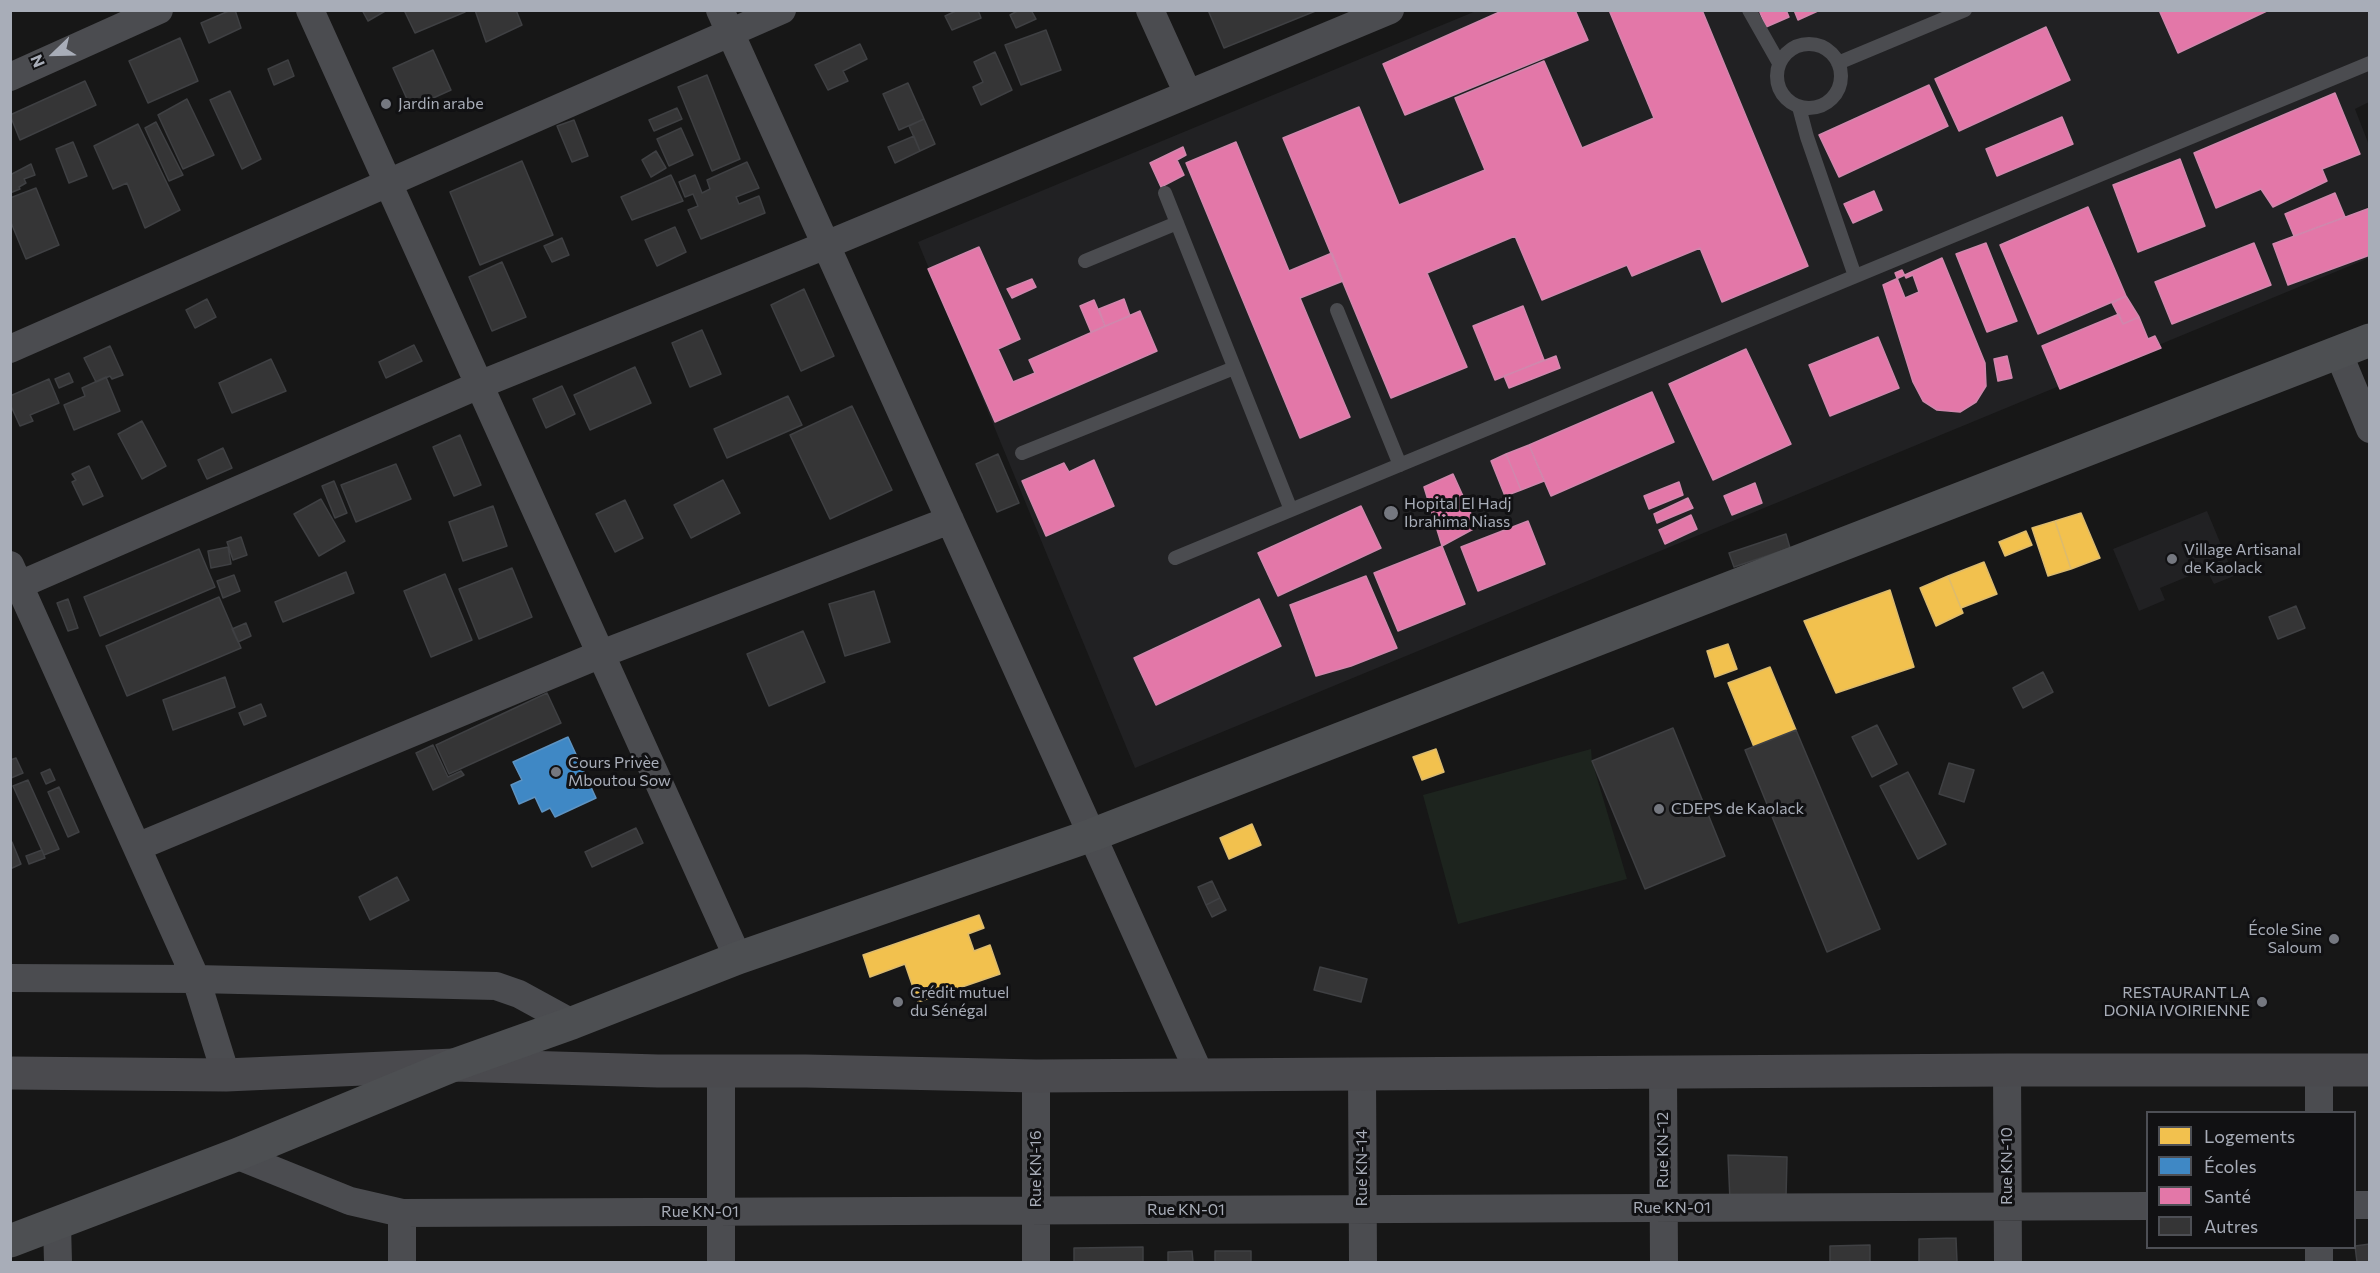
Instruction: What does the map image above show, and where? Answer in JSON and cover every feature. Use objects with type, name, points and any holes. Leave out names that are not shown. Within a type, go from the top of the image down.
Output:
[{"type":"main road","points":[[10,1241],[236,1155],[454,1065],[572,1023],[738,958],[1092,834],[2370,340]]},
{"type":"street","points":[[10,77],[159,10]]},
{"type":"street","points":[[310,10],[738,958]]},
{"type":"street","points":[[10,350],[388,183],[725,22],[782,10]]},
{"type":"street","points":[[1149,10],[1188,94]]},
{"type":"street","points":[[226,1075],[196,980],[14,579],[479,385],[826,245],[1389,10]]},
{"type":"street","points":[[725,22],[1200,1075]]},
{"type":"street","points":[[2338,352],[2370,429]]},
{"type":"street","points":[[137,847],[601,654],[950,519]]},
{"type":"street","points":[[10,978],[496,986],[519,994],[572,1023]]},
{"type":"street","points":[[10,1073],[226,1075],[454,1065],[1036,1076],[2370,1070]]},
{"type":"street","name":"Rue KN-10","points":[[2007,1070],[2008,1263]]},
{"type":"street","points":[[2319,1070],[2319,1111]]},
{"type":"street","points":[[721,1071],[721,1263]]},
{"type":"street","name":"Rue KN-12","points":[[1663,1073],[1664,1263]]},
{"type":"street","name":"Rue KN-14","points":[[1362,1074],[1363,1263]]},
{"type":"street","name":"Rue KN-16","points":[[1036,1076],[1036,1263]]},
{"type":"street","name":"Rue KN-01","points":[[236,1155],[350,1200],[402,1213],[2146,1206]]},
{"type":"street","points":[[402,1213],[402,1263]]},
{"type":"street","points":[[57,1224],[58,1263]]},
{"type":"lane","points":[[1749,10],[1779,63]]},
{"type":"lane","points":[[1838,63],[1965,10]]},
{"type":"lane","points":[[1809,44],[1821,46],[1831,53],[1838,63],[1841,75],[1839,87],[1833,98],[1824,105],[1812,108],[1799,106],[1788,100],[1780,89],[1777,76],[1779,63],[1786,53],[1797,46],[1809,44]]},
{"type":"lane","points":[[1175,558],[2370,63]]},
{"type":"lane","points":[[1799,106],[1807,137],[1855,276]]},
{"type":"lane","points":[[1165,193],[1292,510]]},
{"type":"lane","points":[[1085,261],[1177,223]]},
{"type":"lane","points":[[1337,310],[1400,465]]},
{"type":"lane","points":[[1022,453],[1234,368]]},
{"type":"shaded area","name":"Hopital El Hadj Ibrahima Niass","points":[[1476,11],[2369,11],[2369,102],[2355,109],[2369,145],[2369,258],[1135,768],[918,242]]},
{"type":"shaded area","name":"Village Artisanal de Kaolack","points":[[2207,511],[2234,576],[2214,584],[2206,569],[2160,588],[2165,600],[2139,611],[2113,549]]},
{"type":"shaded area","points":[[1591,749],[1592,761],[1627,879],[1458,924],[1423,795]]},
{"type":"building: Logements","points":[[2081,513],[2100,558],[2071,569],[2055,521]]},
{"type":"building: Logements","points":[[2055,521],[2071,569],[2048,576],[2032,528]]},
{"type":"building: Logements","points":[[2026,531],[2032,545],[2005,556],[1999,542]]},
{"type":"building: Logements","points":[[1984,562],[1997,594],[1961,608],[1948,576]]},
{"type":"building: Logements","points":[[1948,576],[1963,613],[1936,626],[1920,588]]},
{"type":"building: Logements","points":[[1890,590],[1914,667],[1836,693],[1804,621]]},
{"type":"building: Logements","points":[[1728,644],[1737,669],[1715,677],[1707,651]]},
{"type":"building: Logements","points":[[1770,667],[1796,730],[1754,747],[1728,683]]},
{"type":"building: Logements","points":[[1436,749],[1444,772],[1422,780],[1413,757]]},
{"type":"building: Logements","points":[[1252,824],[1261,845],[1229,859],[1220,838]]},
{"type":"building: Logements","points":[[979,915],[984,928],[968,934],[974,951],[990,945],[1000,974],[918,1002],[905,964],[870,977],[863,955]]},
{"type":"building: Écoles","points":[[568,737],[596,798],[555,817],[550,808],[542,812],[535,797],[519,804],[511,785],[522,780],[513,762]]},
{"type":"building: Santé","points":[[1504,10],[1575,10],[1588,40],[1405,115],[1383,64]]},
{"type":"building: Santé","points":[[1609,10],[1702,10],[1808,266],[1722,302],[1700,248],[1632,276],[1627,265],[1542,300],[1515,236],[1427,273],[1467,367],[1391,398],[1283,138],[1359,107],[1399,205],[1485,170],[1455,98],[1544,61],[1582,148],[1654,118]]},
{"type":"building: Santé","points":[[1759,10],[1786,10],[1789,17],[1766,27]]},
{"type":"building: Santé","points":[[1794,10],[1820,10],[1798,20]]},
{"type":"building: Santé","points":[[2159,10],[2269,10],[2178,53]]},
{"type":"building: Santé","points":[[2046,27],[2070,80],[1959,131],[1935,79]]},
{"type":"building: Santé","points":[[1929,85],[1948,126],[1839,177],[1819,135]]},
{"type":"building: Santé","points":[[2335,93],[2360,154],[2322,169],[2327,181],[2273,207],[2261,189],[2216,208],[2194,153]]},
{"type":"building: Santé","points":[[2062,117],[2073,144],[1997,176],[1986,149]]},
{"type":"building: Santé","points":[[1236,142],[1289,271],[1332,253],[1343,281],[1300,298],[1350,417],[1300,438],[1186,163]]},
{"type":"building: Santé","points":[[1183,147],[1186,155],[1177,160],[1184,175],[1161,187],[1150,163]]},
{"type":"building: Santé","points":[[2180,159],[2205,226],[2138,252],[2113,185]]},
{"type":"building: Santé","points":[[1874,191],[1882,210],[1853,223],[1844,204]]},
{"type":"building: Santé","points":[[2335,193],[2345,217],[2294,236],[2285,214]]},
{"type":"building: Santé","points":[[2088,207],[2126,296],[2038,334],[2000,245]]},
{"type":"building: Santé","points":[[2370,208],[2370,255],[2288,285],[2273,244]]},
{"type":"building: Santé","points":[[1986,243],[2017,321],[1987,332],[1956,254]]},
{"type":"building: Santé","points":[[2254,243],[2271,285],[2172,324],[2155,282]]},
{"type":"building: Santé","points":[[979,247],[1020,339],[998,349],[1013,382],[1035,373],[1029,360],[1140,311],[1157,351],[995,422],[928,269]]},
{"type":"building: Santé","points":[[1942,258],[1985,363],[1986,386],[1976,402],[1960,412],[1937,410],[1923,401],[1913,382],[1883,285]]},
{"type":"building: Santé","points":[[1902,270],[1906,278],[1913,275],[1919,292],[1905,298],[1895,273]]},
{"type":"building: Santé","points":[[1032,279],[1036,287],[1012,298],[1007,289]]},
{"type":"building: Santé","points":[[2126,296],[2139,317],[2123,324],[2112,303]]},
{"type":"building: Santé","points":[[1124,299],[1130,316],[1105,326],[1099,309]]},
{"type":"building: Santé","points":[[1094,300],[1105,326],[1091,332],[1080,306]]},
{"type":"building: Santé","points":[[1523,306],[1544,360],[1495,380],[1473,326]]},
{"type":"building: Santé","points":[[2119,314],[2123,324],[2139,317],[2148,339],[2155,336],[2161,348],[2060,389],[2042,346]]},
{"type":"building: Santé","points":[[1878,337],[1899,388],[1830,416],[1809,365]]},
{"type":"building: Santé","points":[[1746,349],[1791,444],[1713,480],[1669,384]]},
{"type":"building: Santé","points":[[1556,356],[1560,368],[1509,388],[1504,376]]},
{"type":"building: Santé","points":[[2007,356],[2012,378],[1998,381],[1994,359]]},
{"type":"building: Santé","points":[[1652,392],[1674,442],[1551,496],[1529,445]]},
{"type":"building: Santé","points":[[1529,445],[1544,481],[1521,490],[1506,454]]},
{"type":"building: Santé","points":[[1506,454],[1521,490],[1505,496],[1491,461]]},
{"type":"building: Santé","points":[[1094,460],[1114,506],[1046,536],[1022,481],[1064,463],[1069,472]]},
{"type":"building: Santé","points":[[1453,474],[1477,527],[1442,546],[1424,487]]},
{"type":"building: Santé","points":[[1679,482],[1683,495],[1649,509],[1644,496]]},
{"type":"building: Santé","points":[[1755,483],[1762,503],[1732,515],[1724,496]]},
{"type":"building: Santé","points":[[1688,498],[1693,508],[1657,523],[1654,514]]},
{"type":"building: Santé","points":[[1361,506],[1381,548],[1278,596],[1258,553]]},
{"type":"building: Santé","points":[[1691,515],[1697,529],[1665,544],[1659,530]]},
{"type":"building: Santé","points":[[1528,521],[1545,564],[1478,591],[1461,547]]},
{"type":"building: Santé","points":[[1442,546],[1465,604],[1398,631],[1374,573]]},
{"type":"building: Santé","points":[[1366,576],[1397,648],[1351,666],[1316,676],[1290,605]]},
{"type":"building: Santé","points":[[1259,599],[1281,646],[1156,705],[1134,658]]},
{"type":"building: Autres","points":[[235,10],[241,28],[209,43],[201,23]]},
{"type":"building: Autres","points":[[362,10],[387,10],[368,21]]},
{"type":"building: Autres","points":[[404,10],[464,10],[465,12],[415,33]]},
{"type":"building: Autres","points":[[475,10],[516,10],[522,25],[486,42]]},
{"type":"building: Autres","points":[[958,10],[978,10],[981,18],[952,30],[945,16]]},
{"type":"building: Autres","points":[[1019,10],[1031,10],[1036,19],[1016,28],[1010,15]]},
{"type":"building: Autres","points":[[1208,10],[1318,10],[1224,48]]},
{"type":"building: Autres","points":[[1046,30],[1061,70],[1021,85],[1005,45]]},
{"type":"building: Autres","points":[[180,38],[198,81],[148,103],[129,61]]},
{"type":"building: Autres","points":[[860,44],[867,59],[843,71],[848,81],[828,90],[815,65]]},
{"type":"building: Autres","points":[[433,50],[451,90],[411,108],[393,68]]},
{"type":"building: Autres","points":[[995,52],[1012,90],[981,105],[973,87],[983,82],[974,62]]},
{"type":"building: Autres","points":[[288,60],[294,76],[274,85],[268,69]]},
{"type":"building: Autres","points":[[707,75],[740,159],[712,171],[678,87]]},
{"type":"building: Autres","points":[[85,81],[96,105],[20,140],[10,115]]},
{"type":"building: Autres","points":[[908,83],[924,119],[899,130],[883,94]]},
{"type":"building: Autres","points":[[230,91],[261,159],[242,169],[210,100]]},
{"type":"building: Autres","points":[[187,99],[214,155],[183,169],[158,115]]},
{"type":"building: Autres","points":[[677,108],[682,119],[654,131],[649,120]]},
{"type":"building: Autres","points":[[924,119],[935,144],[920,151],[909,126]]},
{"type":"building: Autres","points":[[574,120],[588,156],[572,162],[557,126]]},
{"type":"building: Autres","points":[[156,122],[183,175],[169,181],[145,128]]},
{"type":"building: Autres","points":[[138,124],[180,210],[145,228],[127,183],[113,189],[94,146]]},
{"type":"building: Autres","points":[[681,128],[693,155],[669,166],[657,139]]},
{"type":"building: Autres","points":[[914,136],[920,151],[895,163],[888,147]]},
{"type":"building: Autres","points":[[73,142],[87,176],[69,183],[56,149]]},
{"type":"building: Autres","points":[[656,151],[666,168],[651,177],[642,160]]},
{"type":"building: Autres","points":[[522,161],[553,235],[480,265],[450,192]]},
{"type":"building: Autres","points":[[747,162],[759,188],[736,197],[739,204],[759,196],[765,213],[701,239],[688,210],[698,206],[693,194],[685,197],[679,182],[695,175],[702,193],[710,189],[707,180]]},
{"type":"building: Autres","points":[[31,164],[35,175],[24,179],[26,183],[19,187],[20,189],[10,193],[10,175]]},
{"type":"building: Autres","points":[[671,175],[683,201],[632,220],[621,197]]},
{"type":"building: Autres","points":[[36,188],[59,245],[26,259],[10,220],[10,198]]},
{"type":"building: Autres","points":[[675,227],[686,252],[657,266],[645,240]]},
{"type":"building: Autres","points":[[562,238],[569,255],[552,262],[544,246]]},
{"type":"building: Autres","points":[[502,262],[526,317],[492,331],[469,277]]},
{"type":"building: Autres","points":[[804,289],[834,356],[801,371],[771,305]]},
{"type":"building: Autres","points":[[207,299],[216,317],[195,328],[186,310]]},
{"type":"building: Autres","points":[[702,330],[721,374],[690,387],[672,343]]},
{"type":"building: Autres","points":[[414,345],[422,361],[386,378],[379,362]]},
{"type":"building: Autres","points":[[110,346],[123,375],[112,379],[110,376],[96,382],[84,358]]},
{"type":"building: Autres","points":[[271,359],[286,391],[232,413],[219,383]]},
{"type":"building: Autres","points":[[635,367],[651,403],[590,430],[574,395]]},
{"type":"building: Autres","points":[[69,373],[73,382],[59,388],[55,379]]},
{"type":"building: Autres","points":[[106,377],[120,411],[74,430],[64,405],[85,396],[82,388]]},
{"type":"building: Autres","points":[[49,379],[59,403],[30,415],[33,421],[20,426],[10,404],[10,396]]},
{"type":"building: Autres","points":[[562,386],[575,414],[546,428],[533,399]]},
{"type":"building: Autres","points":[[788,396],[802,425],[727,458],[714,429]]},
{"type":"building: Autres","points":[[852,406],[892,490],[830,519],[790,435]]},
{"type":"building: Autres","points":[[142,421],[166,466],[142,479],[118,434]]},
{"type":"building: Autres","points":[[460,435],[481,485],[454,496],[433,447]]},
{"type":"building: Autres","points":[[223,448],[232,468],[207,479],[198,460]]},
{"type":"building: Autres","points":[[998,454],[1019,503],[997,512],[976,464]]},
{"type":"building: Autres","points":[[396,464],[411,499],[356,522],[341,485]]},
{"type":"building: Autres","points":[[89,466],[103,496],[83,505],[72,482],[76,480],[72,474]]},
{"type":"building: Autres","points":[[723,480],[740,513],[691,538],[674,505]]},
{"type":"building: Autres","points":[[334,481],[347,513],[335,518],[322,486]]},
{"type":"building: Autres","points":[[321,499],[345,541],[319,556],[294,514]]},
{"type":"building: Autres","points":[[625,500],[643,538],[615,552],[596,514]]},
{"type":"building: Autres","points":[[493,506],[507,546],[463,561],[449,522]]},
{"type":"building: Autres","points":[[1786,534],[1790,548],[1734,567],[1729,553]]},
{"type":"building: Autres","points":[[241,537],[247,555],[233,560],[227,542]]},
{"type":"building: Autres","points":[[228,547],[231,564],[211,568],[208,551]]},
{"type":"building: Autres","points":[[199,549],[215,587],[100,636],[84,597]]},
{"type":"building: Autres","points":[[512,568],[532,617],[479,639],[459,589]]},
{"type":"building: Autres","points":[[346,572],[354,593],[283,622],[275,602]]},
{"type":"building: Autres","points":[[445,574],[472,640],[431,657],[404,591]]},
{"type":"building: Autres","points":[[234,575],[240,591],[223,598],[217,581]]},
{"type":"building: Autres","points":[[874,591],[890,642],[845,656],[829,604]]},
{"type":"building: Autres","points":[[219,597],[241,648],[127,696],[106,646]]},
{"type":"building: Autres","points":[[68,599],[78,628],[68,631],[57,603]]},
{"type":"building: Autres","points":[[2296,606],[2305,628],[2278,639],[2269,617]]},
{"type":"building: Autres","points":[[246,623],[251,636],[238,642],[232,629]]},
{"type":"building: Autres","points":[[803,631],[825,682],[769,706],[747,654]]},
{"type":"building: Autres","points":[[2043,672],[2053,692],[2023,708],[2013,688]]},
{"type":"building: Autres","points":[[225,677],[235,707],[173,730],[163,700]]},
{"type":"building: Autres","points":[[547,693],[561,723],[449,774],[436,745]]},
{"type":"building: Autres","points":[[261,704],[266,716],[244,725],[239,713]]},
{"type":"building: Autres","points":[[1877,725],[1897,764],[1872,777],[1852,737]]},
{"type":"building: Autres","name":"CDEPS de Kaolack","points":[[1673,728],[1725,856],[1645,889],[1592,761]]},
{"type":"building: Autres","points":[[1796,730],[1880,929],[1827,952],[1745,750]]},
{"type":"building: Autres","points":[[433,745],[448,777],[461,771],[464,775],[433,790],[416,753]]},
{"type":"building: Autres","points":[[16,758],[23,773],[11,778],[10,760]]},
{"type":"building: Autres","points":[[1949,763],[1974,770],[1964,802],[1939,794]]},
{"type":"building: Autres","points":[[50,769],[55,780],[46,784],[41,773]]},
{"type":"building: Autres","points":[[1908,772],[1946,844],[1918,859],[1880,786]]},
{"type":"building: Autres","points":[[28,780],[59,849],[44,855],[13,786]]},
{"type":"building: Autres","points":[[59,787],[79,832],[68,837],[48,792]]},
{"type":"building: Autres","points":[[636,828],[643,843],[592,867],[585,852]]},
{"type":"building: Autres","points":[[12,842],[21,864],[10,869],[10,843]]},
{"type":"building: Autres","points":[[42,850],[45,858],[29,864],[26,856]]},
{"type":"building: Autres","points":[[397,877],[409,900],[370,920],[359,897]]},
{"type":"building: Autres","points":[[1212,881],[1220,898],[1206,905],[1198,887]]},
{"type":"building: Autres","points":[[1220,898],[1226,910],[1212,917],[1206,905]]},
{"type":"building: Autres","points":[[1320,967],[1367,979],[1361,1002],[1314,990]]},
{"type":"building: Autres","points":[[1728,1155],[1787,1157],[1786,1198],[1730,1200]]},
{"type":"building: Autres","points":[[1956,1238],[1957,1262],[1919,1262],[1919,1239]]},
{"type":"building: Autres","points":[[2370,1244],[2370,1262],[2357,1262],[2356,1246]]},
{"type":"building: Autres","points":[[1870,1245],[1870,1262],[1830,1262],[1830,1246]]},
{"type":"building: Autres","points":[[1143,1247],[1143,1262],[1074,1262],[1074,1248]]},
{"type":"building: Autres","points":[[1192,1251],[1193,1262],[1168,1262],[1168,1252]]},
{"type":"building: Autres","points":[[1215,1251],[1251,1251],[1251,1262],[1215,1262]]},
{"type":"place","name":"Jardin arabe","points":[[386,104]]},
{"type":"place","name":"Hopital El Hadj Ibrahima Niass","points":[[1391,513]]},
{"type":"place","name":"Village Artisanal de Kaolack","points":[[2172,559]]},
{"type":"place","name":"Cours Privèe Mboutou Sow","points":[[556,772]]},
{"type":"place","name":"CDEPS de Kaolack","points":[[1659,809]]},
{"type":"place","name":"École Sine Saloum","points":[[2334,939]]},
{"type":"place","name":"Crédit mutuel du Sénégal","points":[[898,1002]]},
{"type":"place","name":"RESTAURANT LA DONIA IVOIRIENNE","points":[[2262,1002]]}]
